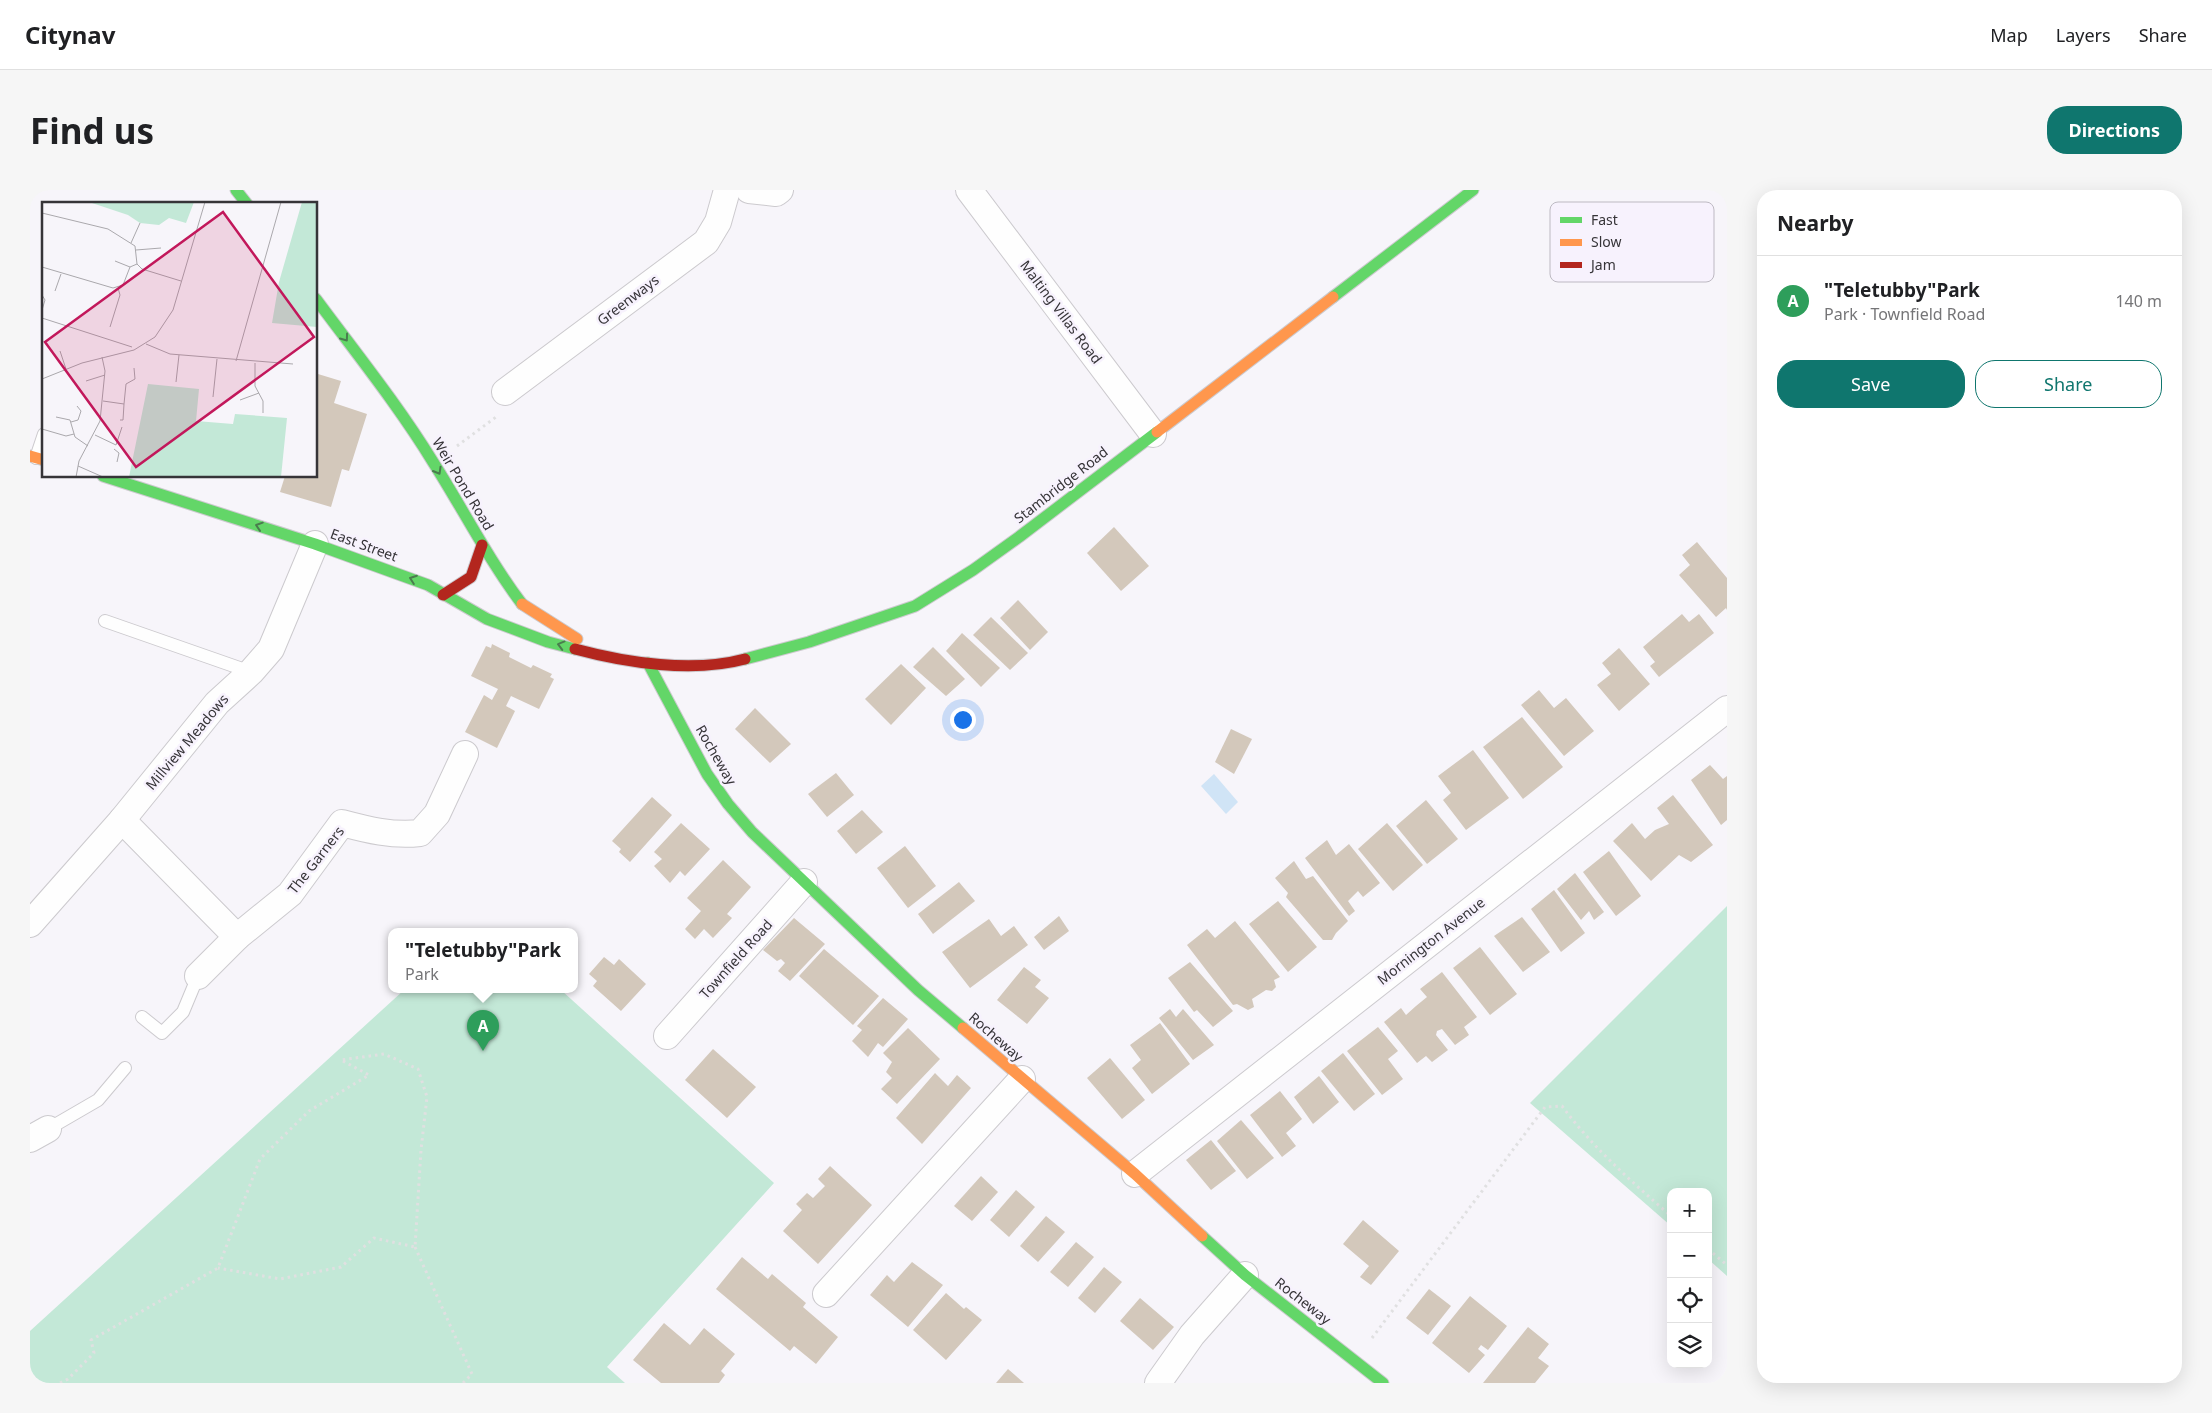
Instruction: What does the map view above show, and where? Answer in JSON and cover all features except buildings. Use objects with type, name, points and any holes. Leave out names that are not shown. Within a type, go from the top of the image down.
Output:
[{"type":"street","points":[[236,190],[245,202]]},
{"type":"street","name":"Greenways","points":[[505,392],[706,242],[718,222],[727,190]]},
{"type":"street","points":[[749,190],[776,193],[780,190]]},
{"type":"street","name":"Malting Villas Road","points":[[969,190],[1153,434]]},
{"type":"street","name":"Stambridge Road","points":[[608,658],[648,663],[697,665],[741,660],[809,642],[915,606],[973,570],[1019,537],[1473,190]]},
{"type":"street","name":"Weir Pond Road","points":[[318,301],[406,420],[434,463],[501,577],[524,607],[608,658]]},
{"type":"street","name":"East Street","points":[[109,478],[315,544],[428,585],[443,595],[496,622],[548,642],[608,658]]},
{"type":"street","name":"Millview Meadows","points":[[30,924],[122,820],[217,702],[251,672],[271,649],[315,544]]},
{"type":"street","points":[[443,595],[472,577],[482,544]]},
{"type":"street","name":"Rocheway","points":[[648,663],[707,774],[728,804],[752,832],[918,990],[1135,1174],[1246,1275],[1383,1383]]},
{"type":"street","name":"Mornington Avenue","points":[[1135,1174],[1727,708]]},
{"type":"street","name":"The Garners","points":[[237,937],[290,894],[342,823],[374,832],[401,835],[420,833],[437,814],[465,754]]},
{"type":"street","points":[[122,820],[237,937],[198,976]]},
{"type":"street","name":"Townfield Road","points":[[668,1036],[804,882]]},
{"type":"street","points":[[826,1294],[1022,1079]]},
{"type":"street","points":[[1158,1383],[1192,1335],[1246,1275]]},
{"type":"lane","points":[[37,458],[42,441]]},
{"type":"lane","points":[[105,621],[251,672]]},
{"type":"lane","points":[[142,1017],[162,1033],[183,1012],[198,976]]},
{"type":"lane","points":[[39,1134],[98,1100],[125,1068]]},
{"type":"path","points":[[434,463],[513,404],[505,392]]},
{"type":"path","points":[[60,1383],[68,1379],[94,1354],[92,1340],[218,1268],[260,1159],[309,1111],[368,1075],[341,1060],[384,1054],[418,1069],[427,1098],[421,1150],[415,1247],[472,1374],[463,1383]]},
{"type":"path","points":[[1355,1361],[1545,1107],[1562,1106],[1580,1130],[1609,1160],[1667,1212]]},
{"type":"path","points":[[218,1268],[280,1279],[341,1267],[374,1238],[415,1247]]},
{"type":"path","points":[[1712,1252],[1727,1265]]},
{"type":"green space","points":[[1727,906],[1727,1276],[1712,1263],[1712,1188],[1667,1188],[1667,1223],[1530,1103]]},
{"type":"green space","points":[[401,993],[564,993],[774,1183],[607,1367],[625,1383],[30,1383],[30,1331]]},
{"type":"water","points":[[1214,774],[1238,802],[1226,814],[1201,786]]},
{"type":"traffic: fast","points":[[236,190],[245,202]]},
{"type":"traffic: fast","points":[[1333,297],[1473,190]]},
{"type":"traffic: fast","points":[[318,302],[406,420],[498,569],[522,604]]},
{"type":"traffic: fast","points":[[745,659],[809,642],[915,606],[973,570],[1019,537],[1157,432]]},
{"type":"traffic: fast","points":[[109,478],[315,544],[428,585],[487,619],[548,642],[575,649]]},
{"type":"traffic: fast","points":[[648,663],[707,774],[728,804],[752,832],[918,990],[963,1028]]},
{"type":"traffic: fast","points":[[1202,1236],[1245,1275],[1383,1383]]},
{"type":"traffic: slow","points":[[1157,432],[1333,297]]},
{"type":"traffic: slow","points":[[30,456],[42,459]]},
{"type":"traffic: slow","points":[[522,604],[577,639]]},
{"type":"traffic: slow","points":[[963,1028],[1135,1174],[1202,1236]]},
{"type":"traffic: jam","points":[[443,595],[471,577],[482,545]]},
{"type":"traffic: jam","points":[[575,649],[638,662],[682,666],[725,663],[745,659]]},
{"type":"place","name":"\"Teletubby\"Park","points":[[483,1051]]}]
